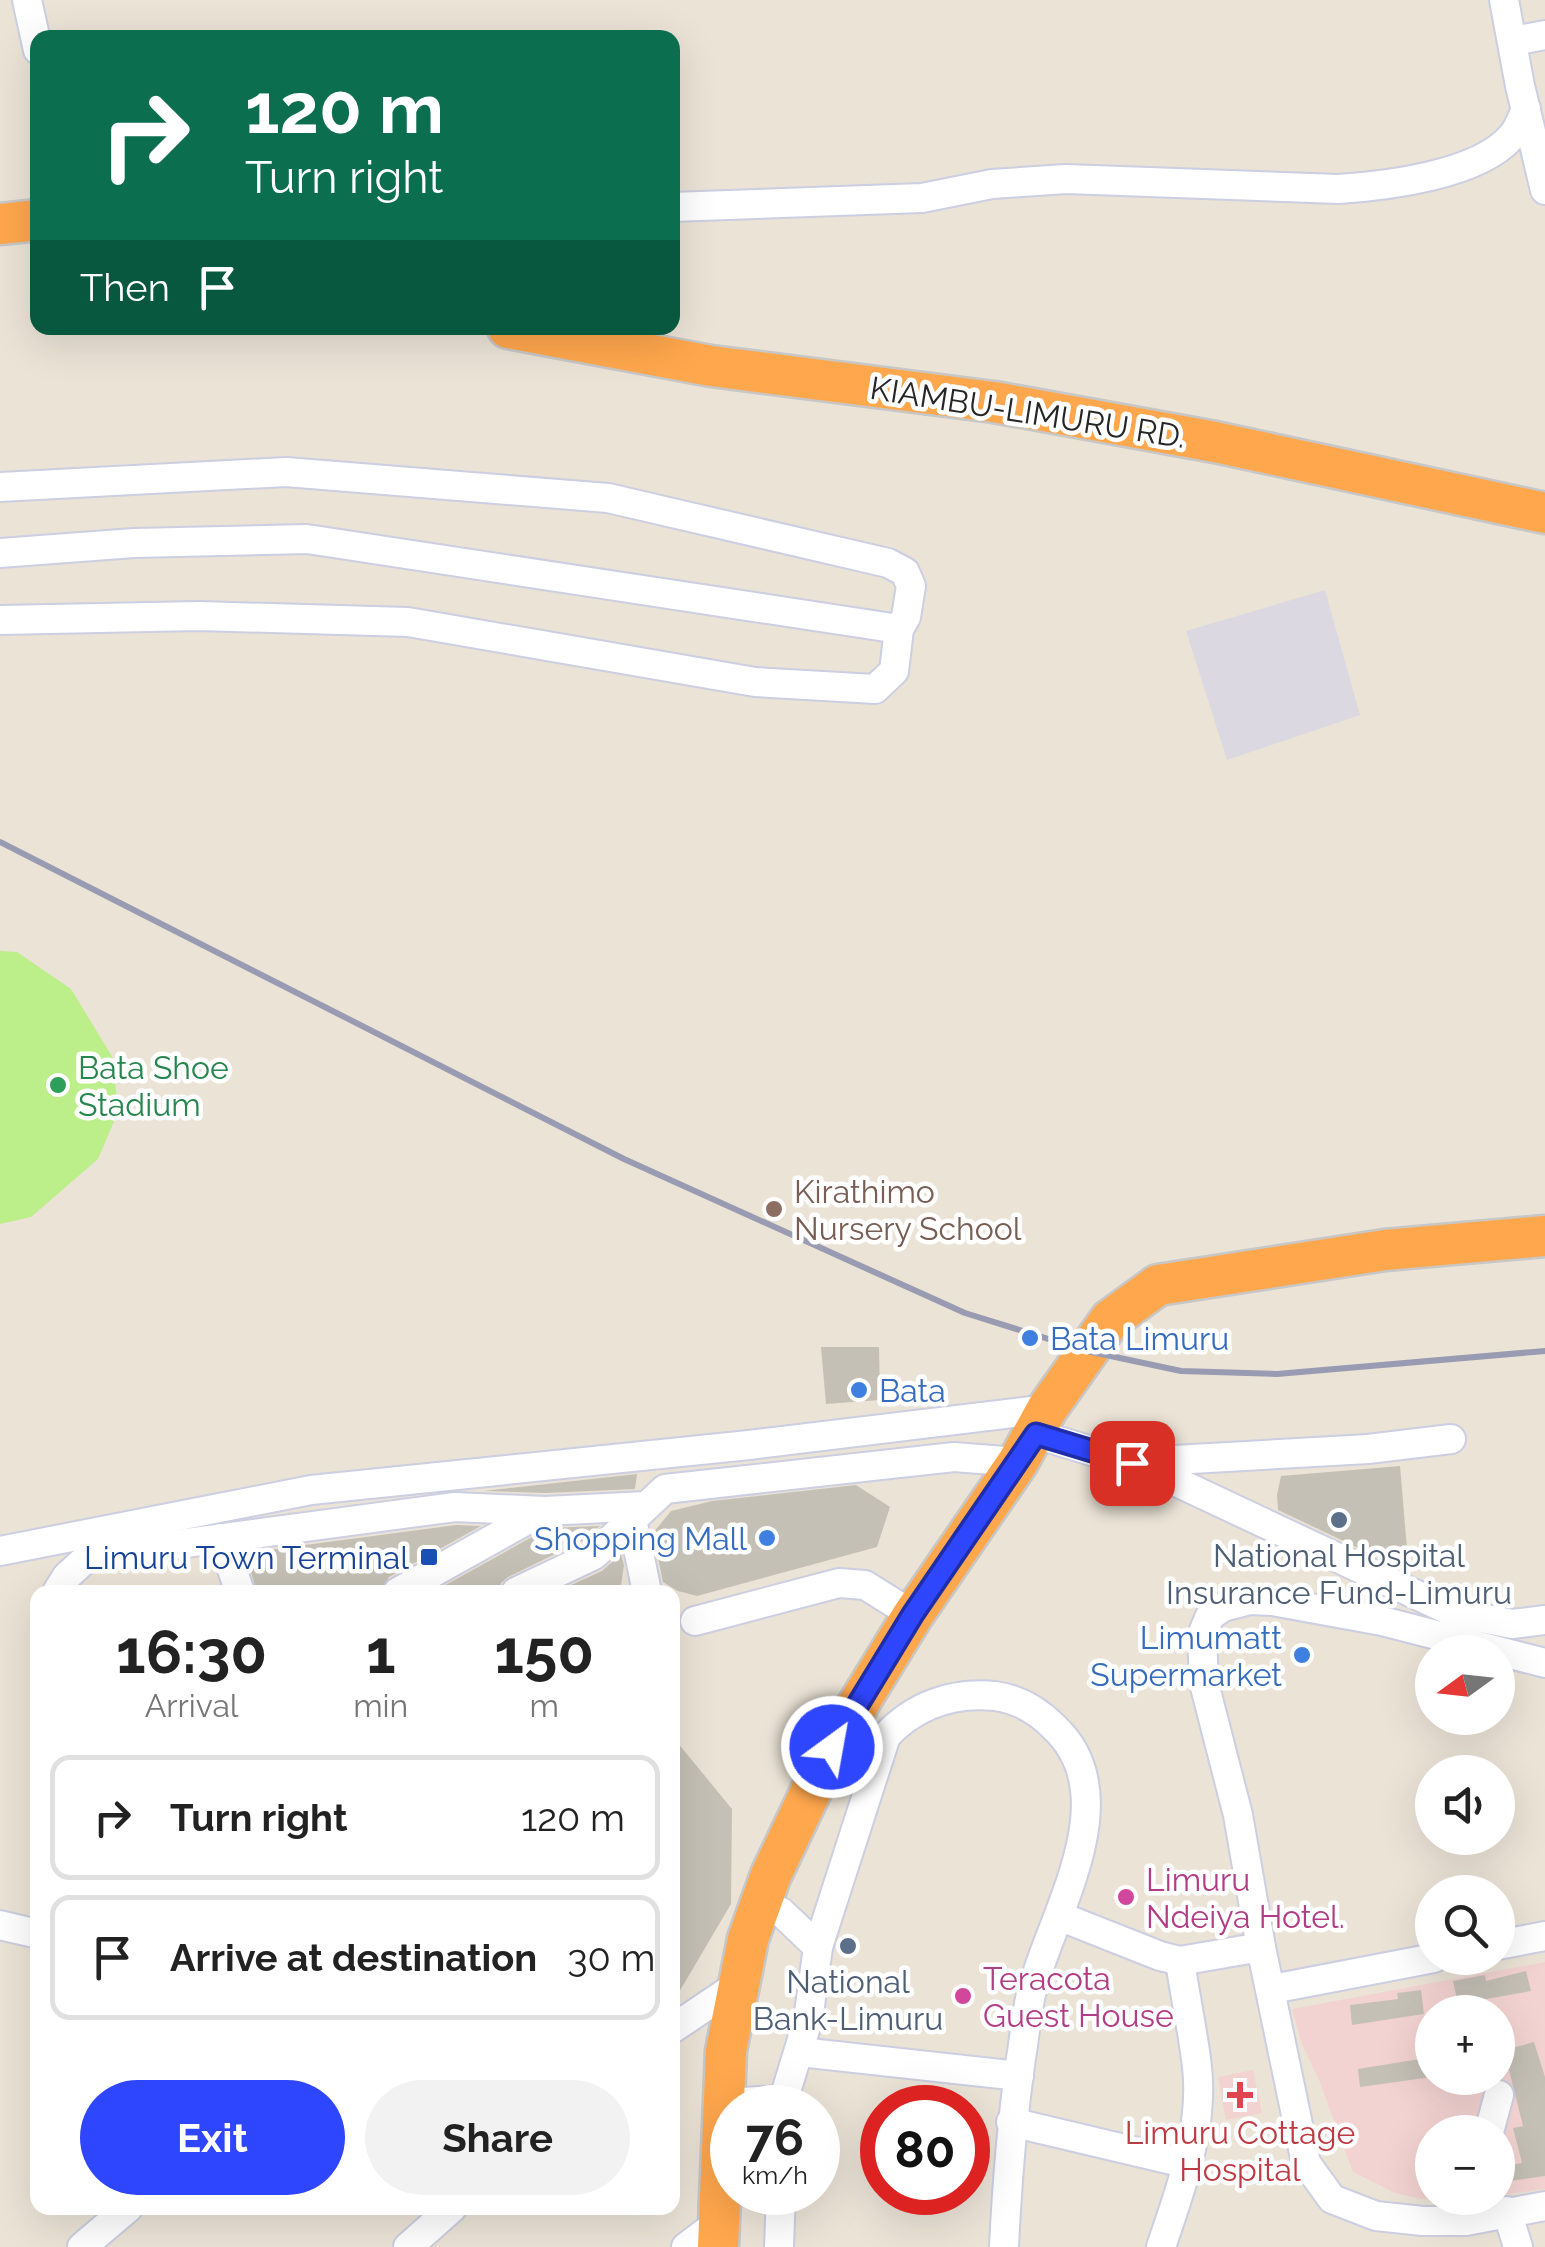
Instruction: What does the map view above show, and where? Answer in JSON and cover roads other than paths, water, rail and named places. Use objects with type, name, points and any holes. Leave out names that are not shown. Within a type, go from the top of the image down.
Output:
[{"type":"highway","points":[[0,224],[30,221]]},
{"type":"highway","name":"KIAMBU-LIMURU RD.","points":[[547,335],[755,372],[994,402],[1215,442],[1545,513]]},
{"type":"highway","points":[[723,2085],[736,1986],[760,1902],[798,1814],[832,1747],[913,1614],[1110,1320],[1158,1285],[1385,1250],[1545,1236]]},
{"type":"street","points":[[27,0],[34,30]]},
{"type":"street","points":[[1504,0],[1545,190]]},
{"type":"street","points":[[1513,42],[1545,35]]},
{"type":"street","points":[[680,207],[922,198],[992,184],[1080,178],[1338,189],[1376,186],[1416,179],[1491,154],[1513,136],[1526,109]]},
{"type":"street","points":[[0,487],[286,472],[608,498],[888,562],[905,572],[911,586],[906,617],[898,629],[894,671],[875,689],[756,682],[408,622],[200,616],[0,620]]},
{"type":"street","points":[[0,553],[134,543],[307,539],[898,629]]},
{"type":"street","points":[[531,1585],[594,1555],[665,1489],[954,1457],[1034,1435]]},
{"type":"street","points":[[0,1551],[311,1490],[749,1445],[1034,1435],[1132,1463],[1455,1613],[1545,1663]]},
{"type":"street","points":[[1132,1463],[1451,1439]]},
{"type":"street","points":[[62,1585],[89,1556],[455,1507],[639,1512]]},
{"type":"street","points":[[411,1585],[545,1511]]},
{"type":"street","points":[[639,1512],[642,1585]]},
{"type":"street","points":[[221,1538],[238,1585]]},
{"type":"street","points":[[694,1621],[840,1583],[865,1585],[913,1614]]},
{"type":"street","points":[[1480,2215],[1466,2222],[1376,2216],[1332,2199],[1306,2164],[1238,1815],[1204,1683],[1202,1635],[1210,1616],[1223,1607],[1250,1600],[1486,1633],[1512,1624],[1545,1620]]},
{"type":"street","points":[[788,2085],[800,2052],[818,1947],[886,1736],[902,1718],[925,1705],[972,1694],[1006,1698],[1038,1711],[1062,1734],[1081,1766],[1086,1779],[1086,1816],[1059,1916],[1031,1992],[1011,2122],[1004,2247]]},
{"type":"street","points":[[760,1902],[780,1912],[818,1947]]},
{"type":"street","points":[[1059,1916],[1180,1961],[1261,1947]]},
{"type":"street","points":[[0,1925],[30,1929]]},
{"type":"street","points":[[1515,1942],[1545,1936]]},
{"type":"street","points":[[1161,2247],[1188,2164],[1196,2118],[1198,2070],[1180,1961]]},
{"type":"street","points":[[1272,1990],[1415,1962]]},
{"type":"street","points":[[680,2024],[736,1986]]},
{"type":"street","points":[[800,2052],[1019,2076]]},
{"type":"street","points":[[1494,2115],[1499,2095]]},
{"type":"street","points":[[1011,2122],[1188,2164]]},
{"type":"street","points":[[1515,2207],[1545,2206]]},
{"type":"street","points":[[82,2247],[120,2215]]},
{"type":"street","points":[[408,2247],[444,2215]]},
{"type":"street","points":[[779,2247],[780,2215]]},
{"type":"street","points":[[1498,2215],[1518,2247]]},
{"type":"street","points":[[686,2247],[718,2235]]},
{"type":"railway","points":[[0,842],[624,1159],[965,1313],[1087,1351],[1181,1371],[1277,1374],[1545,1351]]},
{"type":"place","name":"Bata Shoe Stadium","points":[[58,1085]]},
{"type":"place","name":"Kirathimo Nursery School","points":[[774,1209]]},
{"type":"place","name":"Bata Limuru","points":[[1030,1338]]},
{"type":"place","name":"Bata","points":[[859,1390]]},
{"type":"place","name":"National Hospital Insurance Fund-Limuru","points":[[1339,1520]]},
{"type":"place","name":"Shopping Mall","points":[[767,1538]]},
{"type":"place","name":"Limuru Town Terminal","points":[[429,1557]]},
{"type":"place","name":"Limumatt Supermarket","points":[[1302,1655]]},
{"type":"place","name":"Limuru Ndeiya Hotel.","points":[[1126,1897]]},
{"type":"place","name":"National Bank-Limuru","points":[[848,1946]]},
{"type":"place","name":"Teracota Guest House","points":[[963,1996]]},
{"type":"place","name":"Limuru Cottage Hospital","points":[[1240,2095]]}]
